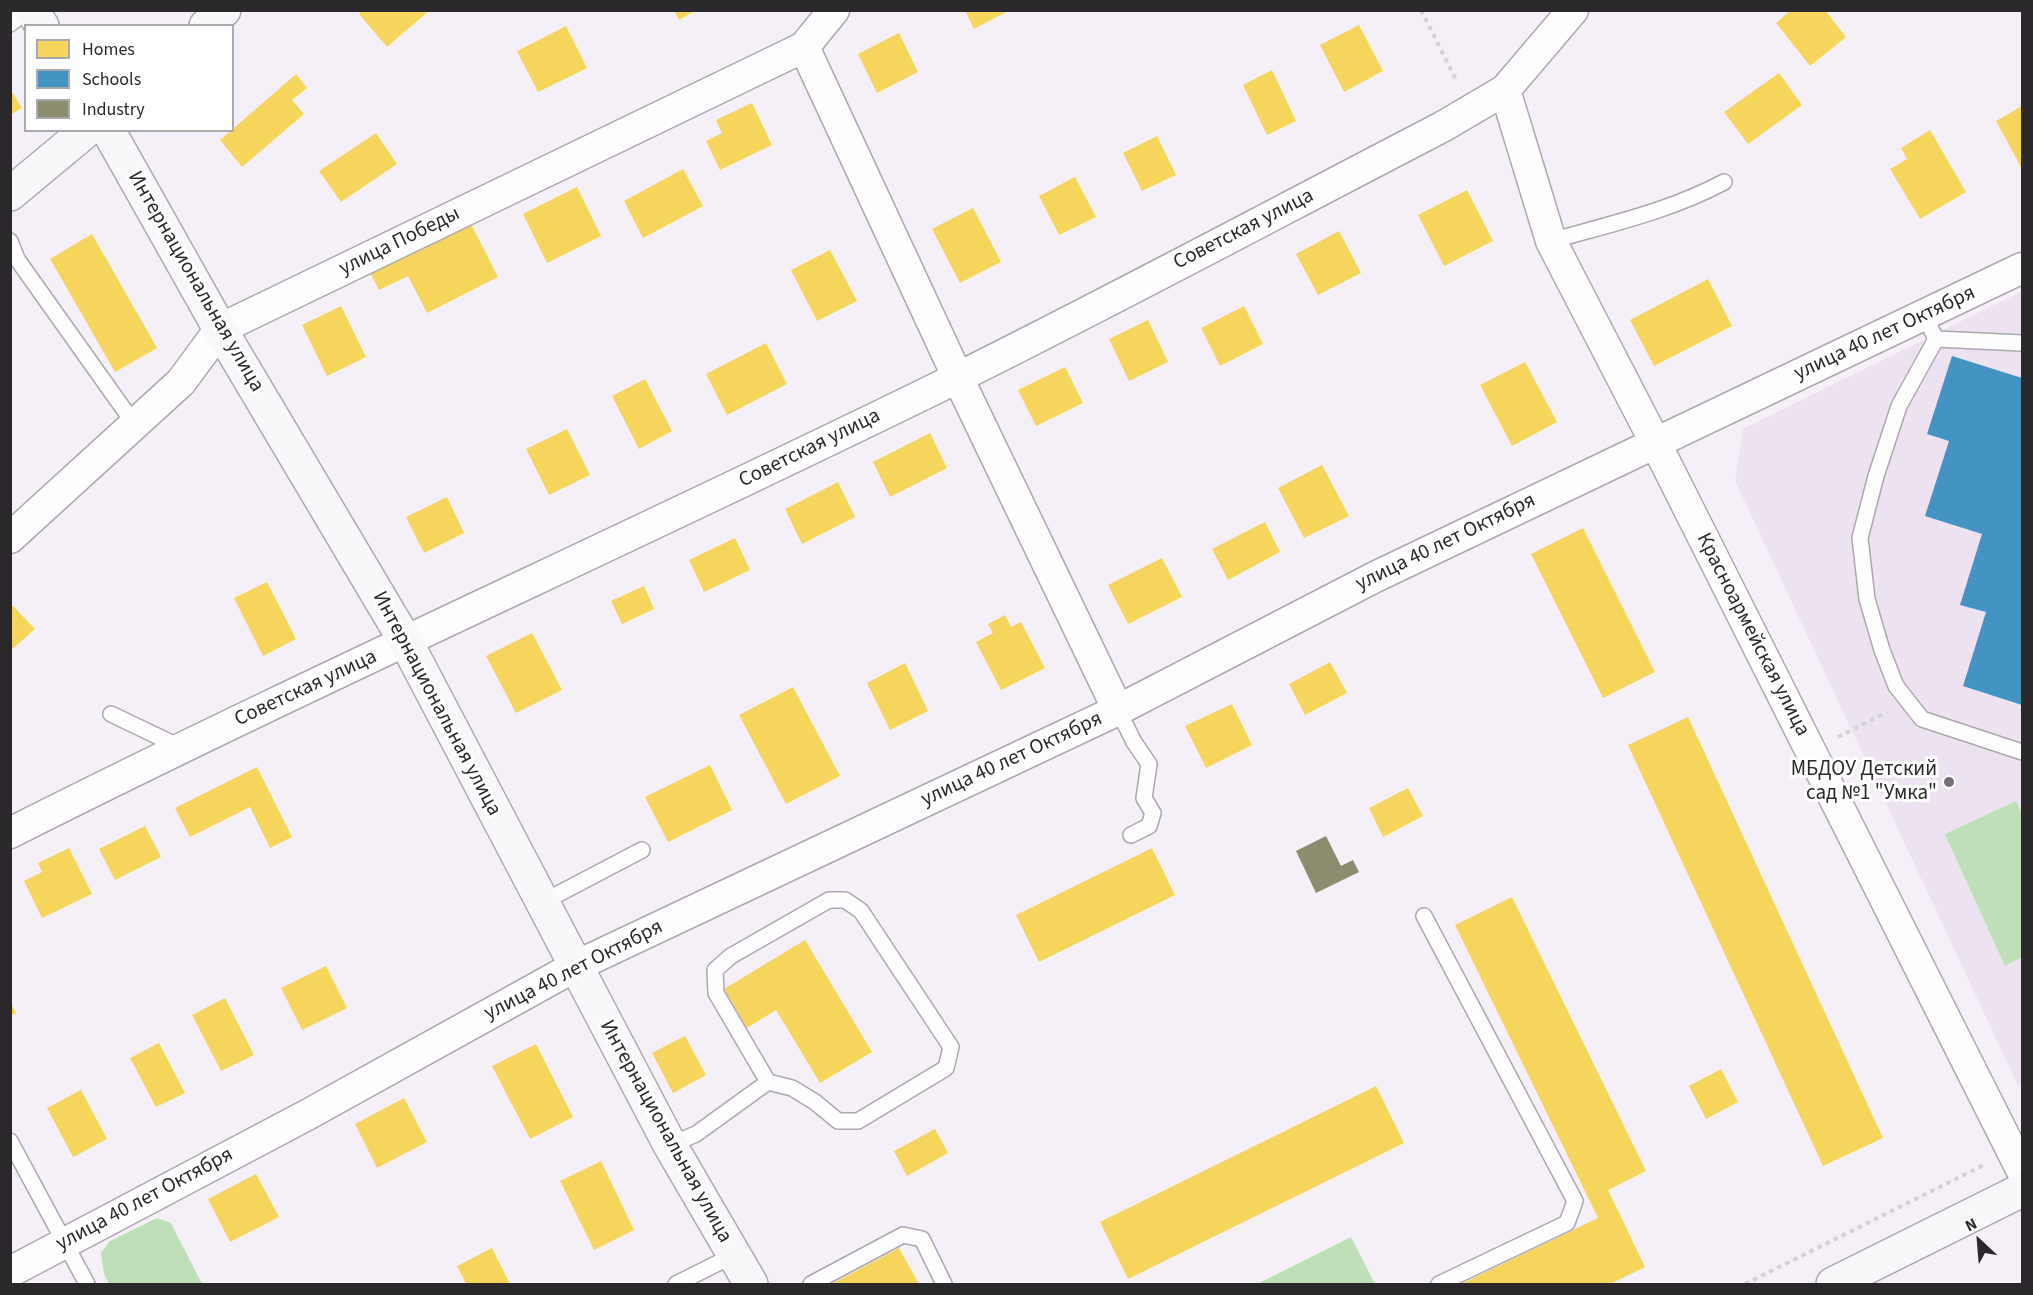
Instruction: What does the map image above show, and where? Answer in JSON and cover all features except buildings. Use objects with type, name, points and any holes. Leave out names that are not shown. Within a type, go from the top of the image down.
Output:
[{"type":"main road","points":[[33,10],[41,24]]},
{"type":"main road","points":[[208,24],[224,10]]},
{"type":"main road","points":[[10,194],[85,132]]},
{"type":"main road","name":"Интернациональная улица","points":[[109,132],[220,329],[406,642],[574,967],[670,1145],[751,1284]]},
{"type":"main road","points":[[1833,1284],[2022,1191]]},
{"type":"street","name":"улица Победы","points":[[10,538],[182,382],[220,329],[804,47],[834,10]]},
{"type":"street","name":"Советская улица","points":[[10,833],[180,747],[406,642],[958,378],[1472,110],[1505,90],[1573,10]]},
{"type":"street","points":[[804,47],[958,378],[1118,710]]},
{"type":"street","name":"Красноармейская улица","points":[[1505,90],[1551,241],[2018,1161]]},
{"type":"street","name":"улица 40 лет Октября","points":[[10,1272],[307,1115],[574,967],[1118,710],[1375,577],[1655,442],[1930,327],[2022,268]]},
{"type":"lane","points":[[10,24],[28,10]]},
{"type":"lane","points":[[1551,241],[1648,214],[1695,198],[1724,182]]},
{"type":"lane","points":[[10,241],[17,259],[135,425]]},
{"type":"lane","points":[[2022,344],[1930,327],[1899,406],[1876,476],[1860,538],[1870,609],[1896,686],[1907,702],[1922,719],[2022,752]]},
{"type":"lane","points":[[1118,710],[1134,742],[1149,764],[1144,798],[1153,813],[1149,826],[1131,835]]},
{"type":"lane","points":[[111,714],[180,747]]},
{"type":"lane","points":[[541,903],[642,850]]},
{"type":"lane","points":[[670,1145],[696,1134],[768,1082],[792,1088],[838,1121],[858,1121],[946,1068],[951,1047],[861,911],[845,900],[829,900],[731,956],[716,970],[716,993],[768,1082]]},
{"type":"lane","points":[[1424,916],[1575,1201],[1567,1223],[1439,1284]]},
{"type":"lane","points":[[10,1141],[87,1284]]},
{"type":"lane","points":[[812,1284],[903,1235],[922,1239],[944,1284]]},
{"type":"lane","points":[[676,1284],[734,1255]]},
{"type":"path","points":[[1421,10],[1472,110]]},
{"type":"path","points":[[1811,752],[1907,702]]},
{"type":"path","points":[[1744,1284],[2018,1161]]},
{"type":"shaded area","name":"МБДОУ Детский сад №1 \"Умка\"","points":[[2022,291],[2022,1084],[2018,1086],[1735,481],[1743,429]]},
{"type":"green space","points":[[2016,801],[2022,815],[2022,957],[2005,966],[1945,834]]},
{"type":"green space","points":[[157,1218],[171,1223],[202,1284],[109,1284],[104,1274],[101,1253],[110,1241]]},
{"type":"green space","points":[[1351,1237],[1375,1284],[1259,1283]]},
{"type":"place","name":"МБДОУ Детский сад №1 \"Умка\"","points":[[1949,782]]}]
